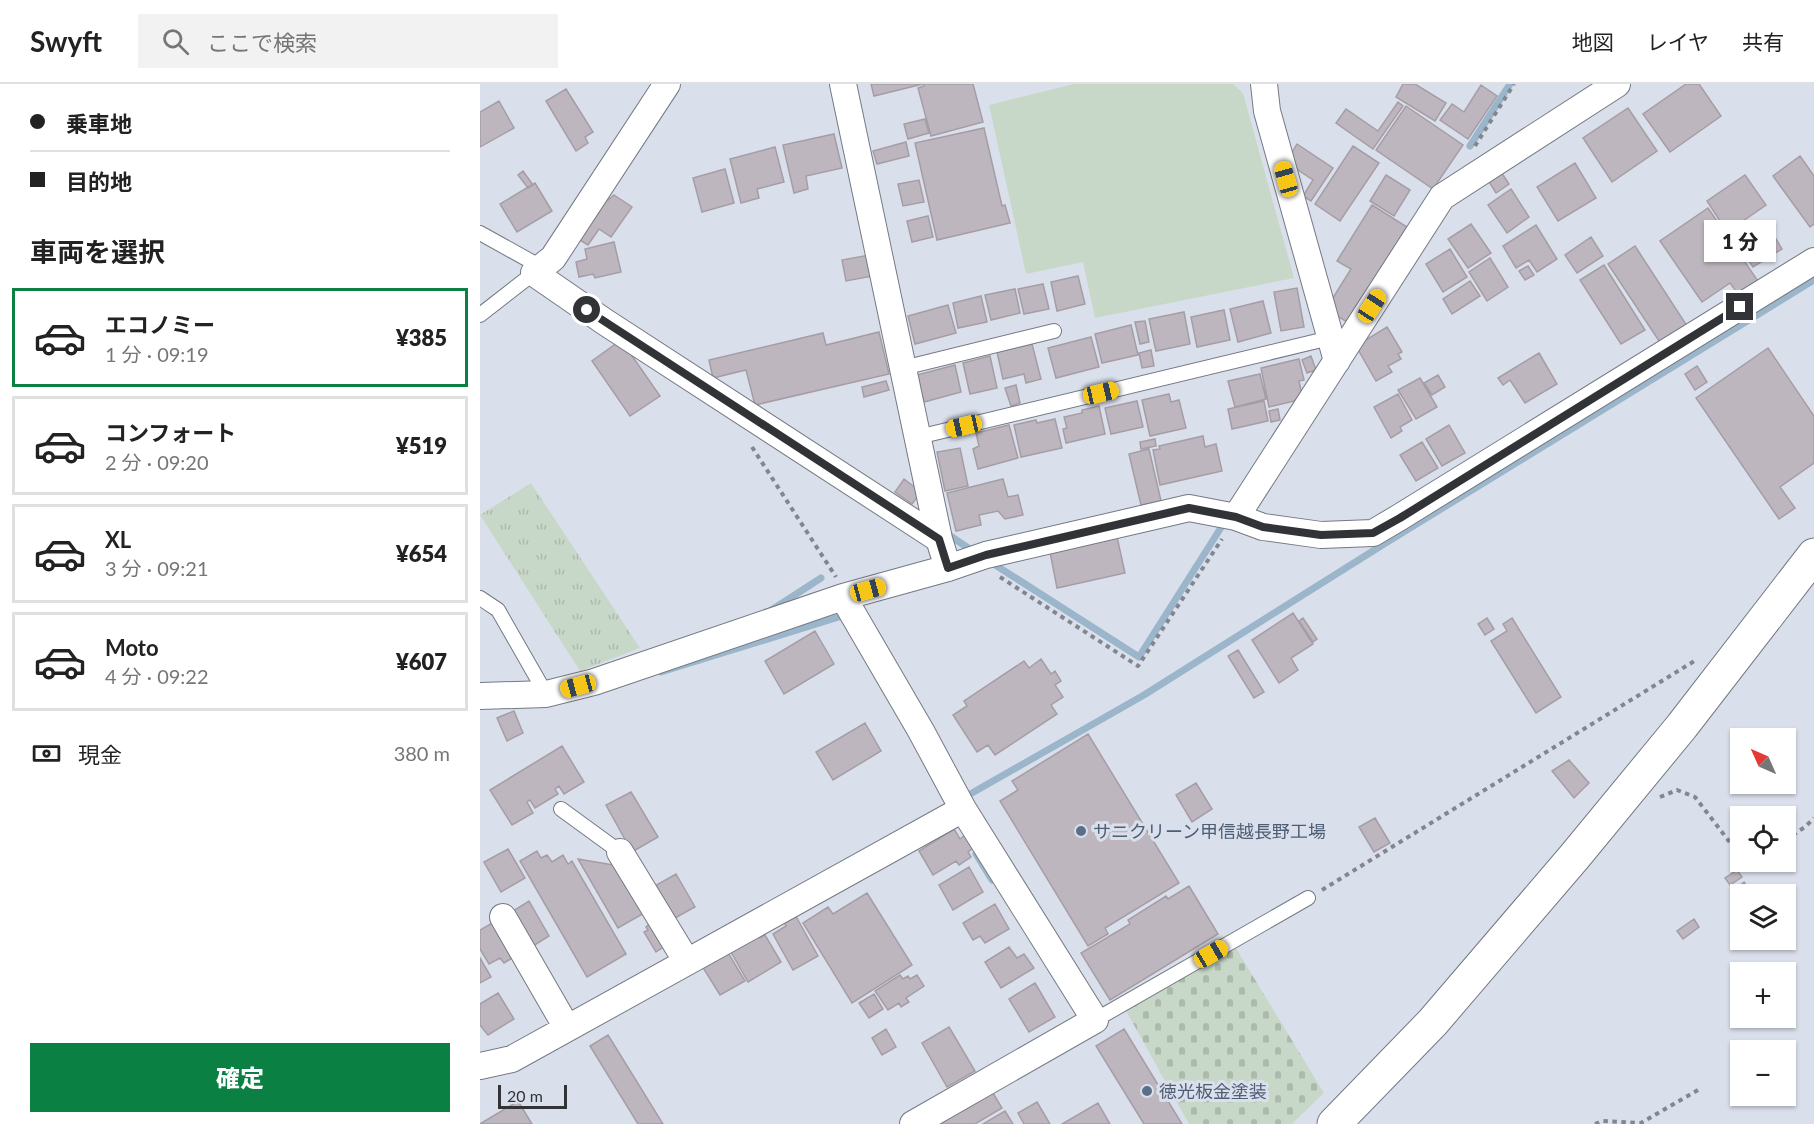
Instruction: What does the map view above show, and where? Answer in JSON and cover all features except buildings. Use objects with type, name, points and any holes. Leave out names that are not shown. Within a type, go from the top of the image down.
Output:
[{"type":"street","points":[[667,84],[553,258],[537,270],[605,322],[939,539]]},
{"type":"street","points":[[843,84],[939,539],[948,568]]},
{"type":"street","points":[[1264,84],[1267,111],[1333,350]]},
{"type":"street","points":[[1236,517],[1333,350],[1442,197],[1617,84]]},
{"type":"street","points":[[480,696],[546,694],[594,682],[845,597],[980,558],[1189,508],[1236,517],[1263,527],[1377,541],[1420,505],[1814,261]]},
{"type":"street","points":[[1334,1124],[1433,1022],[1575,856],[1682,726],[1814,555]]},
{"type":"street","points":[[845,597],[963,809],[1095,1020],[913,1124]]},
{"type":"street","points":[[482,1062],[512,1059],[963,809]]},
{"type":"street","points":[[625,860],[687,962]]},
{"type":"street","points":[[503,917],[567,1028]]},
{"type":"lane","points":[[480,232],[537,270],[480,315]]},
{"type":"lane","points":[[903,368],[1054,331]]},
{"type":"lane","points":[[918,437],[1333,350]]},
{"type":"lane","points":[[480,598],[498,610],[546,694]]},
{"type":"lane","points":[[561,809],[625,860]]},
{"type":"lane","points":[[1095,1020],[1308,898]]},
{"type":"path","points":[[1472,150],[1514,84]]},
{"type":"path","points":[[752,446],[845,597]]},
{"type":"path","points":[[980,558],[1138,666],[1236,517]]},
{"type":"path","points":[[1308,898],[1704,656]]},
{"type":"path","points":[[1650,801],[1677,790],[1695,797],[1730,842]]},
{"type":"path","points":[[1796,833],[1814,818]]},
{"type":"path","points":[[1595,1124],[1602,1121],[1641,1123],[1698,1090]]},
{"type":"green space","points":[[1074,84],[1233,84],[1243,93],[1294,278],[1095,318],[1083,262],[1026,274],[989,105]]},
{"type":"green space","points":[[531,483],[640,648],[580,671],[480,515]]},
{"type":"green space","points":[[1234,945],[1324,1093],[1292,1124],[1189,1124],[1125,1009]]},
{"type":"waterway","points":[[1470,146],[1510,84]]},
{"type":"waterway","points":[[972,793],[1144,695],[1384,544],[1814,280]]},
{"type":"waterway","points":[[989,561],[1139,657],[1222,526]]},
{"type":"waterway","points":[[949,535],[974,552]]},
{"type":"waterway","points":[[770,611],[821,578]]},
{"type":"waterway","points":[[661,672],[842,616]]},
{"type":"waterway","points":[[976,854],[992,880]]},
{"type":"place","name":"サニクリーン甲信越長野工場","points":[[1081,831]]},
{"type":"place","name":"徳光板金塗装","points":[[1147,1091]]},
{"type":"route","points":[[587,310],[939,539],[948,568],[986,555],[1189,508],[1236,517],[1263,527],[1321,535],[1373,533],[1740,307]]}]
